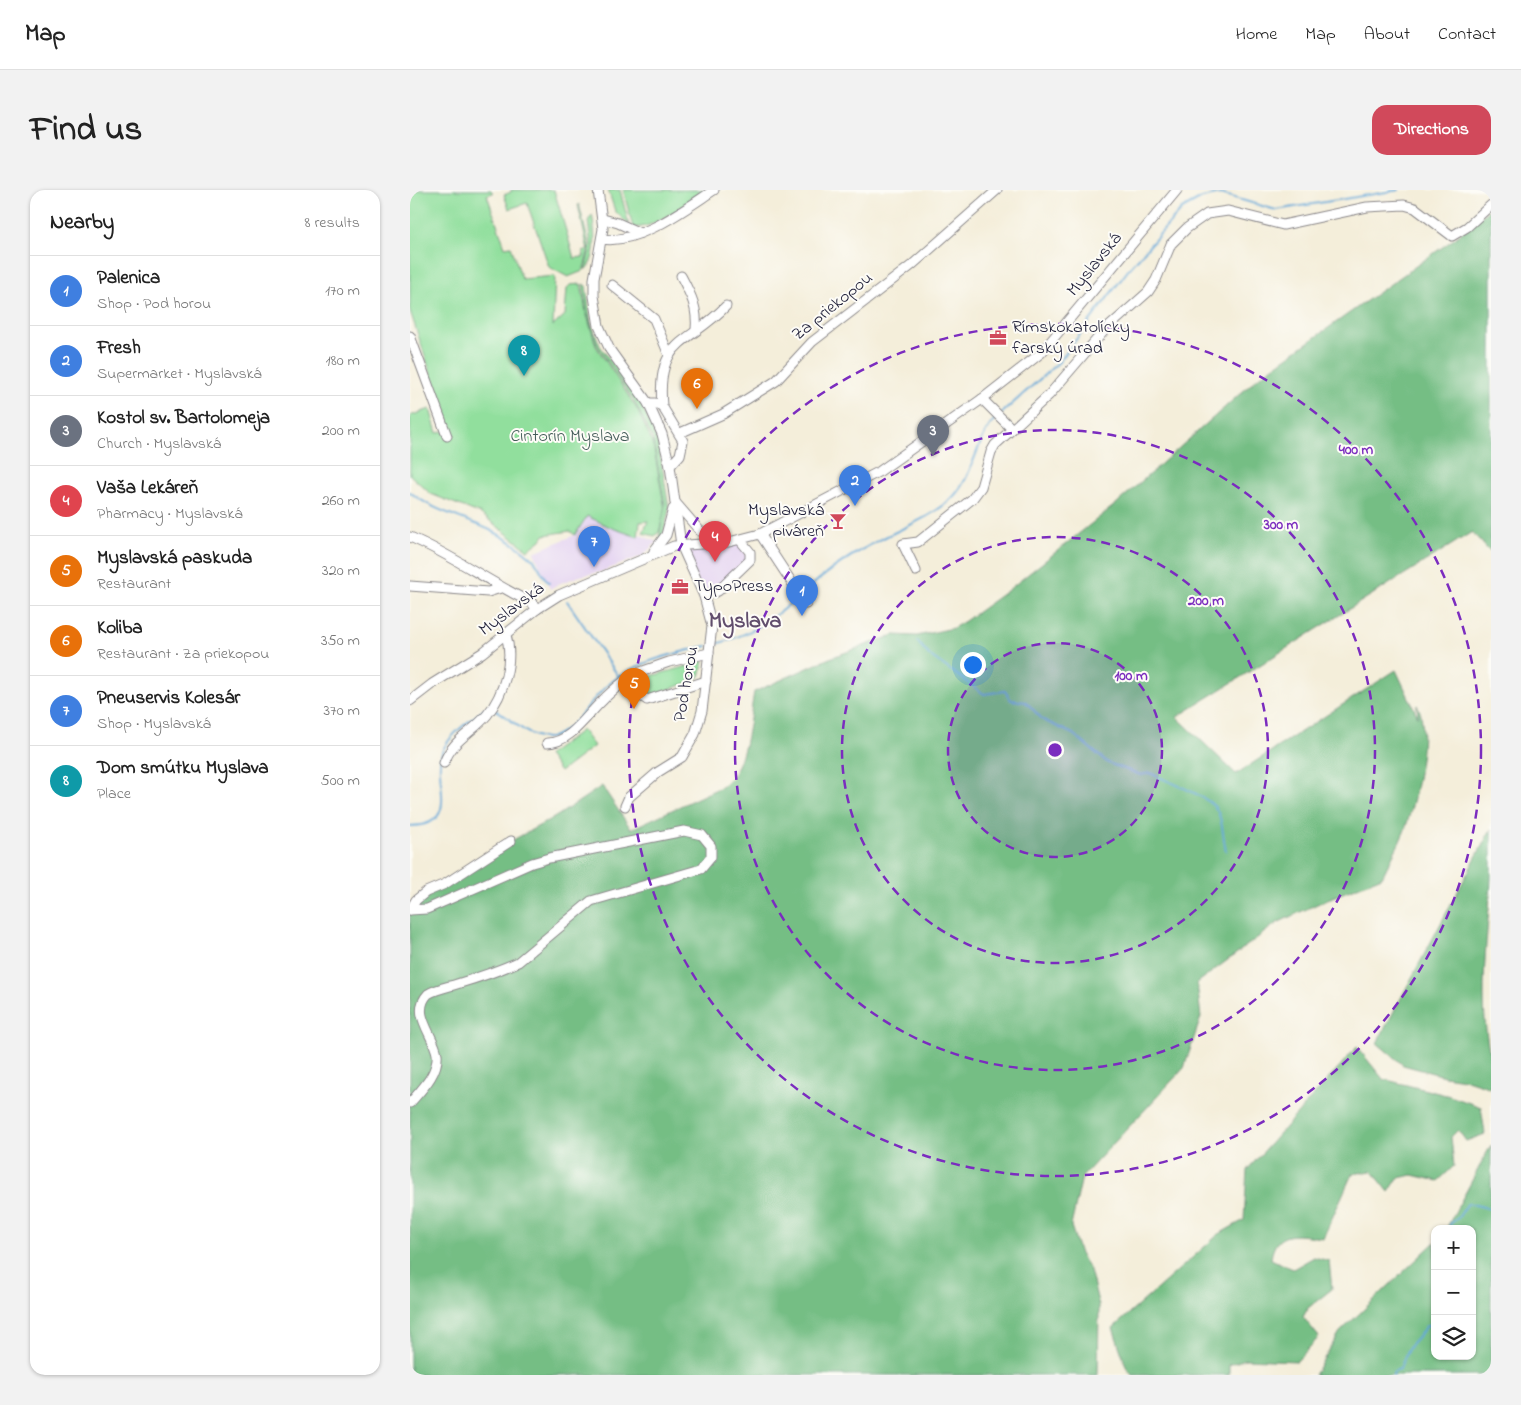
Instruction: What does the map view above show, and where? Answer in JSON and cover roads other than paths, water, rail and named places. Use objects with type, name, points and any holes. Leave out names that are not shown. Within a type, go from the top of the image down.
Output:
[{"type":"street","name":"Pod horou","points":[[598,190],[603,219],[602,239],[594,280],[594,296],[599,326],[610,350],[648,403],[662,434],[670,466],[681,545],[704,596],[712,626],[706,681],[698,728],[682,757],[658,772],[629,797],[625,806]]},
{"type":"street","points":[[602,239],[616,240],[640,232],[670,218],[714,190]]},
{"type":"street","name":"Za priekopou","points":[[680,433],[723,414],[776,381],[812,342],[912,265],[997,190]]},
{"type":"street","name":"Myslavská","points":[[410,701],[432,684],[482,653],[537,609],[559,595],[665,549],[681,545],[729,542],[760,534],[880,471],[1033,361],[1051,343],[1177,190]]},
{"type":"street","points":[[916,571],[904,544],[918,542],[972,499],[981,487],[993,448],[1049,395],[1103,332],[1148,292],[1156,280],[1171,244],[1187,228],[1207,214],[1228,211],[1283,225],[1367,208],[1404,205],[1415,208],[1452,236],[1467,227],[1491,205]]},
{"type":"street","points":[[603,219],[618,222],[640,232]]},
{"type":"street","points":[[680,276],[692,296],[697,310],[696,330]]},
{"type":"street","points":[[612,285],[654,319],[669,355]]},
{"type":"street","points":[[662,406],[662,376],[671,350],[717,316],[726,306]]},
{"type":"street","points":[[410,336],[447,436]]},
{"type":"street","points":[[982,399],[1012,429]]},
{"type":"street","points":[[648,403],[662,406],[680,433],[683,444],[682,452],[670,466]]},
{"type":"street","points":[[647,558],[661,544],[666,535],[675,502]]},
{"type":"street","name":"Myslavská","points":[[675,502],[700,531],[712,538],[729,542]]},
{"type":"street","points":[[760,534],[806,604]]},
{"type":"street","points":[[410,537],[444,552],[501,588],[532,603],[537,609]]},
{"type":"street","points":[[704,596],[718,591],[750,560],[750,552],[740,540]]},
{"type":"street","points":[[410,586],[488,592],[501,588]]},
{"type":"street","points":[[444,763],[457,741],[488,714],[498,694],[509,661],[509,644],[506,634]]},
{"type":"street","points":[[547,743],[556,742],[578,727],[599,703],[632,675],[709,651]]},
{"type":"street","points":[[632,675],[640,695],[647,700],[706,681]]},
{"type":"street","points":[[410,910],[428,910],[532,863],[572,853],[684,831],[702,835],[711,846],[712,857],[702,869],[591,901],[518,962],[436,991],[423,999],[418,1007],[417,1017],[421,1028],[435,1048],[436,1062],[430,1078],[410,1103]]},
{"type":"street","points":[[410,910],[416,900],[426,892],[444,884],[512,841]]},
{"type":"waterway","points":[[1001,414],[1060,361],[1129,269],[1182,209],[1202,198],[1221,194],[1276,210],[1399,190]]},
{"type":"waterway","points":[[803,593],[825,574],[849,558],[933,513],[953,497],[966,478],[984,436],[997,417]]},
{"type":"waterway","points":[[410,492],[429,505],[480,525],[512,543],[528,554],[549,583]]},
{"type":"waterway","points":[[712,645],[737,637],[758,627],[778,614],[798,597]]},
{"type":"waterway","points":[[567,601],[619,677]]},
{"type":"waterway","points":[[917,641],[929,655],[984,694],[1005,691],[1011,700],[1026,702],[1043,720],[1073,734],[1108,763],[1141,775],[1150,773],[1205,799],[1212,804],[1219,814],[1226,851]]},
{"type":"waterway","points":[[495,710],[527,732],[550,738],[568,728],[602,690],[620,675],[656,659],[707,646]]},
{"type":"waterway","points":[[410,826],[426,824],[436,818],[441,810],[440,763],[442,752],[455,733],[485,709]]},
{"type":"waterway","points":[[1450,1225],[1458,1218],[1468,1203],[1491,1209]]},
{"type":"waterway","points":[[1393,1375],[1394,1371],[1400,1369],[1406,1352],[1412,1343],[1425,1327],[1431,1324]]},
{"type":"place","name":"Rímskokatolícky farský úrad","points":[[998,338]]},
{"type":"place","name":"Dom smútku Myslava","points":[[524,376]]},
{"type":"place","name":"Koliba","points":[[697,409]]},
{"type":"place","name":"Kostol sv. Bartolomeja","points":[[933,456]]},
{"type":"place","name":"Fresh","points":[[855,506]]},
{"type":"place","name":"Myslavská piváreň","points":[[838,521]]},
{"type":"place","name":"Vaša Lekáreň","points":[[715,562]]},
{"type":"place","name":"Pneuservis Kolesár","points":[[594,567]]},
{"type":"place","name":"TypoPress","points":[[680,587]]},
{"type":"place","name":"Palenica","points":[[802,616]]},
{"type":"place","name":"Myslavská paskuda","points":[[634,709]]},
{"type":"district","name":"Myslava","points":[[745,622]]},
{"type":"park label","name":"Cintorín Myslava","points":[[570,437]]}]
